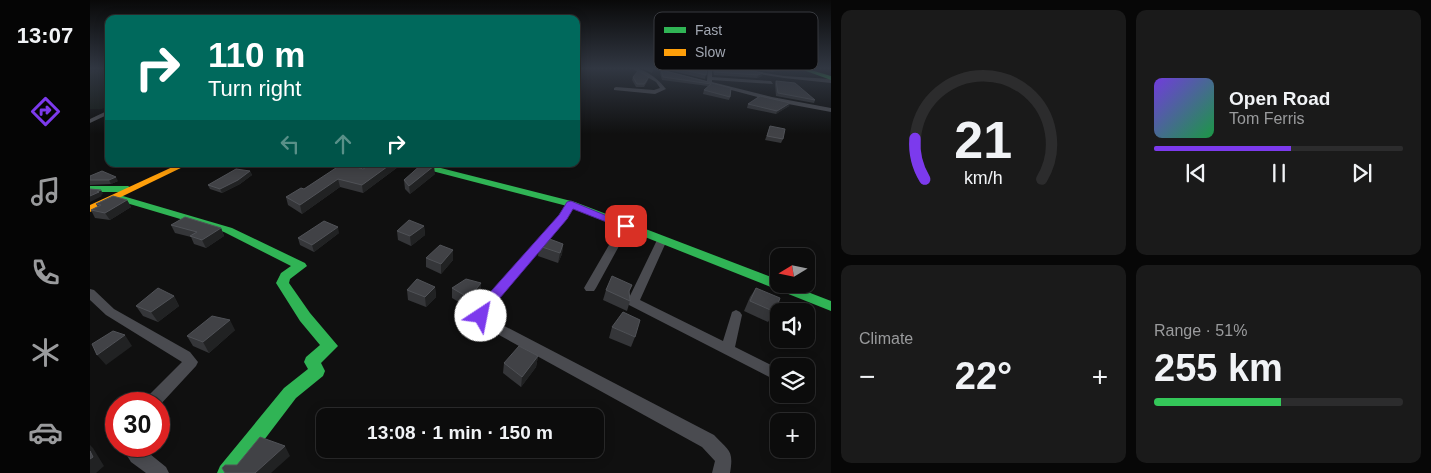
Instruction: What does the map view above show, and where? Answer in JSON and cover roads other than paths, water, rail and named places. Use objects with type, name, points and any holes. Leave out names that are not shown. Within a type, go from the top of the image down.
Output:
[{"type":"street","points":[[630,90],[655,92],[660,90]]},
{"type":"street","points":[[743,90],[772,99],[831,110]]},
{"type":"street","points":[[90,122],[105,114]]},
{"type":"street","points":[[90,209],[178,167]]},
{"type":"street","points":[[428,167],[571,204],[831,306]]},
{"type":"street","points":[[90,189],[131,188]]},
{"type":"street","points":[[116,197],[155,206],[188,219],[229,231],[301,266],[286,276],[282,283],[305,317],[322,333],[330,346],[312,362],[317,371],[290,393],[227,473]]},
{"type":"street","points":[[571,204],[564,217],[490,302],[481,316],[486,322],[708,441],[724,458],[721,473]]},
{"type":"street","points":[[590,288],[626,226]]},
{"type":"street","points":[[662,240],[633,302],[770,372]]},
{"type":"street","points":[[90,293],[110,312],[186,356],[191,362],[162,392]]},
{"type":"street","points":[[727,350],[736,315]]},
{"type":"street","points":[[137,457],[160,473]]}]
